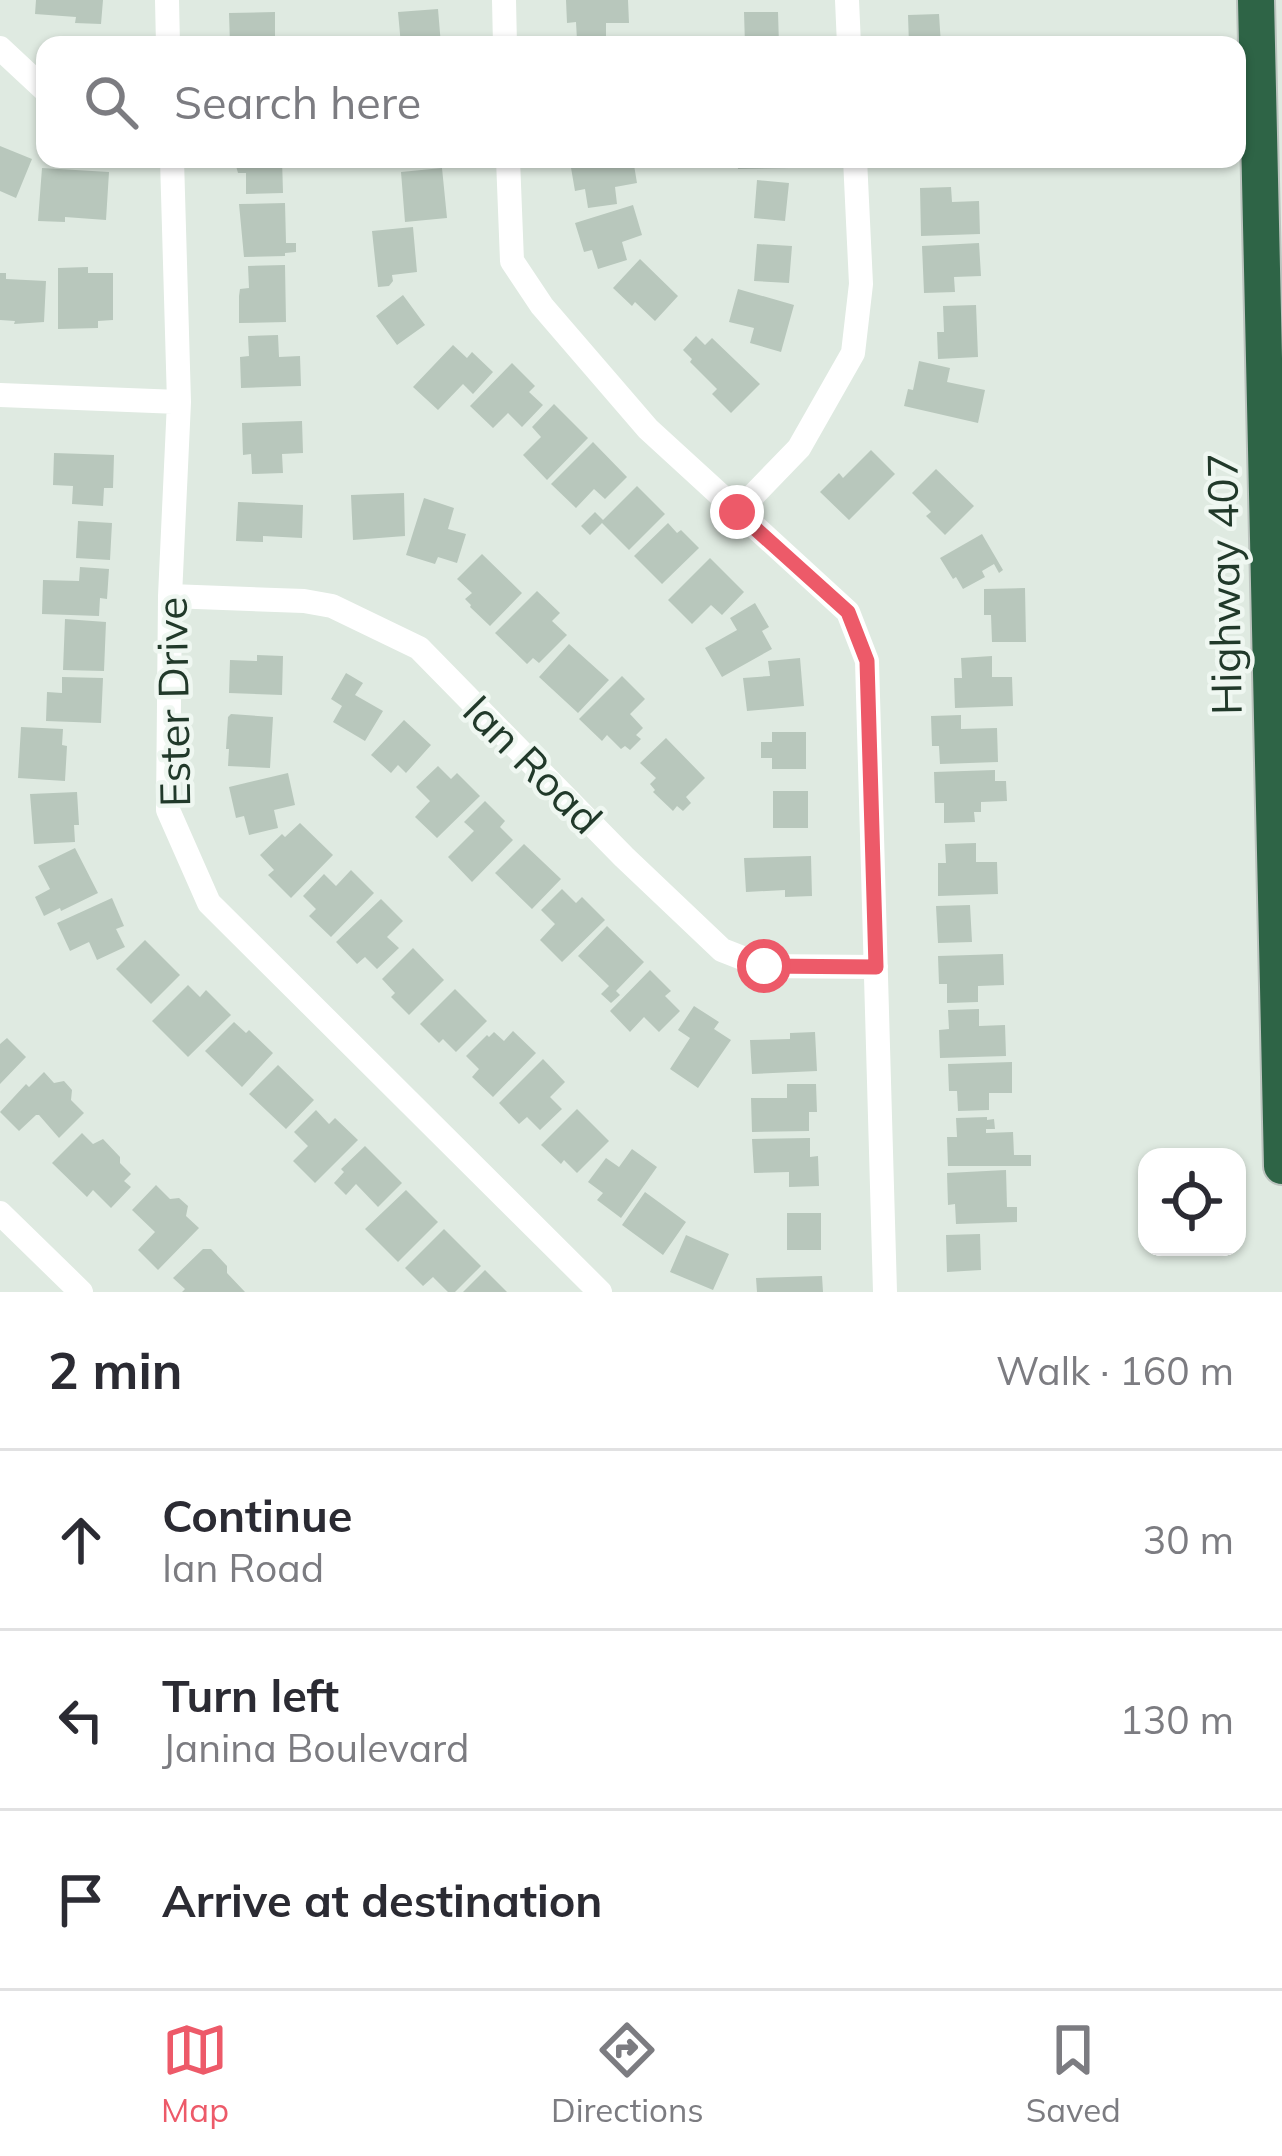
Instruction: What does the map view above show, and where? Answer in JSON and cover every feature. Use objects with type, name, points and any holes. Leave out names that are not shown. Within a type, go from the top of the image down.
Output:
[{"type":"highway","name":"Highway 407","points":[[1256,0],[1282,1166]]},
{"type":"street","points":[[166,0],[168,36]]},
{"type":"street","points":[[504,0],[505,36]]},
{"type":"street","points":[[847,0],[849,36]]},
{"type":"street","points":[[0,48],[36,82]]},
{"type":"street","name":"Ester Drive","points":[[172,168],[179,402],[170,596],[168,811],[209,902],[600,1292]]},
{"type":"street","points":[[508,168],[512,261],[542,306],[648,429],[848,612],[867,661],[885,1292]]},
{"type":"street","points":[[737,512],[799,448],[854,353],[861,284],[855,168]]},
{"type":"street","points":[[0,395],[179,402]]},
{"type":"street","name":"Ian Road","points":[[170,596],[332,606],[419,648],[722,950],[764,966],[876,967]]},
{"type":"street","points":[[0,1213],[81,1292]]},
{"type":"building","points":[[36,0],[103,0],[101,24],[35,14]]},
{"type":"building","points":[[566,0],[628,0],[629,23],[606,23],[606,36],[577,36],[576,22],[567,23]]},
{"type":"building","points":[[438,9],[440,36],[400,36],[398,12]]},
{"type":"building","points":[[275,12],[275,36],[230,36],[229,13]]},
{"type":"building","points":[[744,12],[778,12],[779,36],[745,36]]},
{"type":"building","points":[[939,14],[940,36],[909,36],[908,15]]},
{"type":"building","points":[[0,146],[32,159],[16,198],[0,191]]},
{"type":"building","points":[[42,168],[109,172],[106,220],[65,217],[65,222],[38,221]]},
{"type":"building","points":[[237,168],[282,168],[283,193],[246,194],[246,173],[238,173]]},
{"type":"building","points":[[442,168],[447,218],[405,222],[401,172]]},
{"type":"building","points":[[571,168],[634,168],[637,183],[615,187],[617,204],[588,208],[585,189],[575,191]]},
{"type":"building","points":[[757,180],[789,183],[785,221],[754,218]]},
{"type":"building","points":[[951,187],[952,202],[979,201],[980,234],[921,236],[920,188]]},
{"type":"building","points":[[285,203],[286,243],[296,243],[296,252],[244,257],[239,204]]},
{"type":"building","points":[[633,205],[642,235],[622,242],[627,260],[598,269],[592,250],[584,252],[575,223]]},
{"type":"building","points":[[413,227],[417,272],[392,275],[389,286],[378,287],[372,231]]},
{"type":"building","points":[[979,243],[981,276],[954,277],[955,292],[924,293],[922,246]]},
{"type":"building","points":[[757,244],[792,246],[789,283],[754,281]]},
{"type":"building","points":[[640,259],[678,296],[655,321],[613,288]]},
{"type":"building","points":[[285,265],[286,322],[239,323],[240,289],[249,288],[248,266]]},
{"type":"building","points":[[88,267],[88,273],[113,273],[113,320],[98,321],[98,328],[58,329],[58,268]]},
{"type":"building","points":[[0,273],[6,273],[6,279],[46,281],[44,322],[0,320]]},
{"type":"building","points":[[738,289],[794,305],[781,352],[750,343],[754,328],[729,322]]},
{"type":"building","points":[[403,295],[425,325],[397,345],[376,316]]},
{"type":"building","points":[[976,305],[978,357],[938,359],[943,306]]},
{"type":"building","points":[[278,335],[279,357],[300,356],[301,386],[241,388],[240,357],[249,356],[248,336]]},
{"type":"building","points":[[696,336],[705,345],[712,338],[760,384],[731,413],[683,350]]},
{"type":"building","points":[[453,345],[467,358],[472,352],[493,372],[473,394],[463,384],[438,410],[413,387]]},
{"type":"building","points":[[919,361],[950,368],[947,382],[985,390],[978,423],[904,406]]},
{"type":"building","points":[[512,363],[535,386],[529,392],[543,405],[522,427],[508,413],[493,428],[470,406]]},
{"type":"building","points":[[554,404],[588,438],[547,480],[523,455],[541,437],[532,427]]},
{"type":"building","points":[[302,421],[303,453],[282,454],[283,473],[252,474],[251,454],[243,455],[242,423]]},
{"type":"building","points":[[593,442],[627,477],[605,499],[594,489],[576,508],[551,484]]},
{"type":"building","points":[[871,450],[895,474],[849,520],[820,492],[839,473],[843,478]]},
{"type":"building","points":[[54,453],[114,455],[113,488],[104,488],[103,506],[72,504],[73,486],[53,485]]},
{"type":"building","points":[[936,469],[974,506],[945,535],[912,493]]},
{"type":"building","points":[[637,486],[665,514],[629,550],[602,523],[590,535],[581,526],[595,512],[603,520]]},
{"type":"building","points":[[404,493],[405,536],[353,540],[351,495]]},
{"type":"building","points":[[424,498],[454,508],[448,529],[466,534],[457,563],[438,557],[435,564],[406,555]]},
{"type":"building","points":[[238,502],[303,505],[302,538],[263,536],[263,542],[236,541]]},
{"type":"building","points":[[78,521],[112,523],[110,560],[76,558]]},
{"type":"building","points":[[668,523],[699,548],[662,584],[634,556]]},
{"type":"building","points":[[982,534],[1003,570],[999,573],[994,564],[982,571],[985,577],[963,589],[940,558]]},
{"type":"building","points":[[482,554],[522,593],[490,626],[470,607],[465,599],[472,593],[457,579]]},
{"type":"building","points":[[710,558],[744,592],[722,615],[711,605],[692,624],[668,600]]},
{"type":"building","points":[[80,567],[109,569],[107,599],[100,598],[99,616],[42,614],[43,580],[79,581]]},
{"type":"building","points":[[1025,588],[1026,642],[992,642],[991,615],[984,615],[984,589]]},
{"type":"building","points":[[537,591],[560,613],[552,621],[567,635],[539,663],[533,658],[527,664],[495,633]]},
{"type":"building","points":[[755,603],[769,627],[762,631],[772,649],[722,677],[705,648],[737,630],[730,618]]},
{"type":"building","points":[[65,619],[106,622],[104,671],[63,670]]},
{"type":"building","points":[[569,644],[609,680],[578,713],[539,677]]},
{"type":"building","points":[[257,655],[283,656],[282,695],[229,693],[230,660],[257,661]]},
{"type":"building","points":[[992,656],[992,677],[1012,677],[1013,706],[955,708],[954,678],[962,678],[961,658]]},
{"type":"building","points":[[800,658],[804,706],[747,711],[743,678],[770,676],[768,661]]},
{"type":"building","points":[[346,673],[363,683],[355,695],[383,711],[365,741],[333,722],[342,706],[331,699]]},
{"type":"building","points":[[622,676],[645,699],[630,714],[643,728],[636,735],[641,739],[630,750],[621,749],[607,735],[602,741],[579,719]]},
{"type":"building","points":[[62,677],[103,678],[101,723],[46,721],[47,692],[62,693]]},
{"type":"building","points":[[231,714],[273,717],[270,768],[228,766]]},
{"type":"building","points":[[961,715],[961,729],[997,728],[998,762],[940,764],[939,746],[932,746],[931,716]]},
{"type":"building","points":[[404,720],[431,745],[406,773],[398,765],[391,773],[371,755]]},
{"type":"building","points":[[21,727],[63,729],[65,781],[18,778]]},
{"type":"building","points":[[772,732],[806,732],[806,769],[772,769],[772,758],[761,758],[761,742],[772,742]]},
{"type":"building","points":[[666,738],[705,778],[686,797],[691,803],[683,811],[677,806],[673,811],[653,792],[650,784],[656,778],[640,763]]},
{"type":"building","points":[[438,766],[451,779],[457,773],[480,796],[437,838],[415,817],[430,801],[416,787]]},
{"type":"building","points":[[995,770],[995,781],[1006,781],[1007,801],[981,802],[981,812],[974,812],[975,822],[944,823],[944,803],[935,803],[934,772]]},
{"type":"building","points":[[288,773],[295,805],[274,810],[278,828],[249,835],[244,816],[236,818],[229,787]]},
{"type":"building","points":[[773,791],[808,791],[808,828],[773,828]]},
{"type":"building","points":[[77,792],[75,842],[34,844],[30,794]]},
{"type":"building","points":[[485,801],[505,821],[500,827],[513,840],[472,882],[448,857],[474,831],[464,822]]},
{"type":"building","points":[[300,823],[333,855],[291,898],[268,875],[274,870],[260,855]]},
{"type":"building","points":[[976,843],[976,862],[997,862],[998,894],[938,896],[938,863],[946,863],[945,844]]},
{"type":"building","points":[[524,844],[561,879],[532,909],[495,873]]},
{"type":"building","points":[[75,848],[98,893],[44,916],[35,897],[50,889],[38,866]]},
{"type":"building","points":[[811,856],[812,896],[785,897],[785,890],[746,892],[744,858]]},
{"type":"building","points":[[351,870],[374,893],[331,937],[309,916],[316,909],[303,896],[324,874],[336,886]]},
{"type":"building","points":[[562,889],[576,903],[582,897],[605,920],[562,962],[540,940],[555,924],[541,910]]},
{"type":"building","points":[[112,898],[124,926],[116,929],[125,947],[97,960],[89,942],[70,951],[57,923]]},
{"type":"building","points":[[381,899],[403,921],[387,937],[399,948],[377,969],[365,957],[357,964],[336,942]]},
{"type":"building","points":[[970,905],[972,942],[938,943],[936,906]]},
{"type":"building","points":[[607,926],[644,962],[616,991],[620,995],[611,1003],[601,994],[609,986],[578,956]]},
{"type":"building","points":[[145,940],[180,975],[151,1004],[116,969]]},
{"type":"building","points":[[413,948],[444,980],[409,1015],[391,997],[395,993],[382,979]]},
{"type":"building","points":[[1003,954],[1004,985],[978,986],[978,1002],[947,1003],[947,984],[939,984],[938,956]]},
{"type":"building","points":[[650,970],[671,991],[665,996],[680,1011],[659,1032],[644,1017],[630,1032],[610,1011]]},
{"type":"building","points":[[188,985],[200,997],[206,990],[231,1015],[188,1057],[152,1021]]},
{"type":"building","points":[[455,989],[487,1021],[456,1052],[420,1024]]},
{"type":"building","points":[[694,1006],[719,1022],[714,1029],[731,1040],[698,1088],[670,1069],[690,1038],[678,1030]]},
{"type":"building","points":[[979,1009],[979,1026],[1005,1025],[1006,1056],[940,1058],[939,1030],[949,1029],[948,1010]]},
{"type":"building","points":[[234,1022],[273,1053],[242,1087],[205,1051]]},
{"type":"building","points":[[513,1031],[536,1053],[493,1097],[472,1077],[479,1069],[466,1056],[487,1035],[494,1032],[504,1041]]},
{"type":"building","points":[[815,1032],[817,1071],[752,1074],[750,1040],[790,1039],[790,1033]]},
{"type":"building","points":[[7,1038],[26,1057],[0,1084],[0,1044]]},
{"type":"building","points":[[543,1059],[565,1082],[550,1097],[562,1109],[540,1130],[527,1117],[519,1124],[499,1103]]},
{"type":"building","points":[[1012,1062],[1012,1093],[989,1093],[989,1110],[958,1111],[957,1091],[949,1091],[948,1064]]},
{"type":"building","points":[[278,1065],[314,1100],[286,1129],[249,1094]]},
{"type":"building","points":[[44,1072],[54,1083],[64,1081],[72,1090],[71,1100],[84,1113],[59,1138],[39,1115],[19,1131],[0,1112]]},
{"type":"building","points":[[787,1084],[816,1084],[817,1112],[809,1112],[809,1131],[752,1132],[751,1098],[787,1098]]},
{"type":"building","points":[[577,1109],[609,1141],[577,1173],[541,1145]]},
{"type":"building","points":[[316,1110],[329,1124],[335,1118],[358,1140],[315,1183],[293,1161],[308,1146],[294,1132]]},
{"type":"building","points":[[956,1118],[994,1119],[995,1129],[986,1129],[986,1133],[1013,1132],[1014,1155],[1031,1155],[1031,1166],[948,1166],[947,1137],[957,1137]]},
{"type":"building","points":[[82,1133],[93,1144],[103,1139],[131,1174],[124,1181],[131,1187],[111,1208],[93,1190],[87,1197],[52,1163]]},
{"type":"building","points":[[810,1138],[810,1157],[818,1156],[819,1186],[789,1187],[789,1172],[754,1173],[752,1139]]},
{"type":"building","points":[[365,1146],[402,1183],[378,1207],[356,1184],[346,1195],[334,1183],[344,1172],[341,1169]]},
{"type":"building","points":[[632,1149],[657,1167],[621,1218],[597,1200],[603,1193],[588,1182],[606,1158],[619,1167]]},
{"type":"building","points":[[1006,1170],[1007,1207],[1017,1207],[1017,1222],[956,1224],[955,1204],[948,1205],[947,1173]]},
{"type":"building","points":[[156,1185],[170,1199],[179,1198],[188,1206],[186,1216],[199,1228],[158,1270],[138,1250],[155,1232],[132,1210]]},
{"type":"building","points":[[406,1190],[438,1222],[398,1262],[365,1229]]},
{"type":"building","points":[[645,1192],[686,1222],[663,1255],[622,1225]]},
{"type":"building","points":[[787,1213],[821,1213],[821,1250],[787,1250]]},
{"type":"building","points":[[444,1229],[481,1266],[455,1292],[448,1292],[433,1277],[423,1286],[405,1268]]},
{"type":"building","points":[[980,1234],[981,1270],[947,1272],[946,1235]]},
{"type":"building","points":[[686,1235],[729,1254],[713,1290],[670,1272]]},
{"type":"building","points":[[203,1249],[211,1249],[245,1292],[182,1292],[185,1289],[173,1278]]},
{"type":"building","points":[[485,1270],[507,1292],[463,1292]]},
{"type":"building","points":[[822,1276],[823,1292],[757,1292],[756,1278]]},
{"type":"route","points":[[737,512],[848,612],[867,661],[876,967],[764,966]]}]
